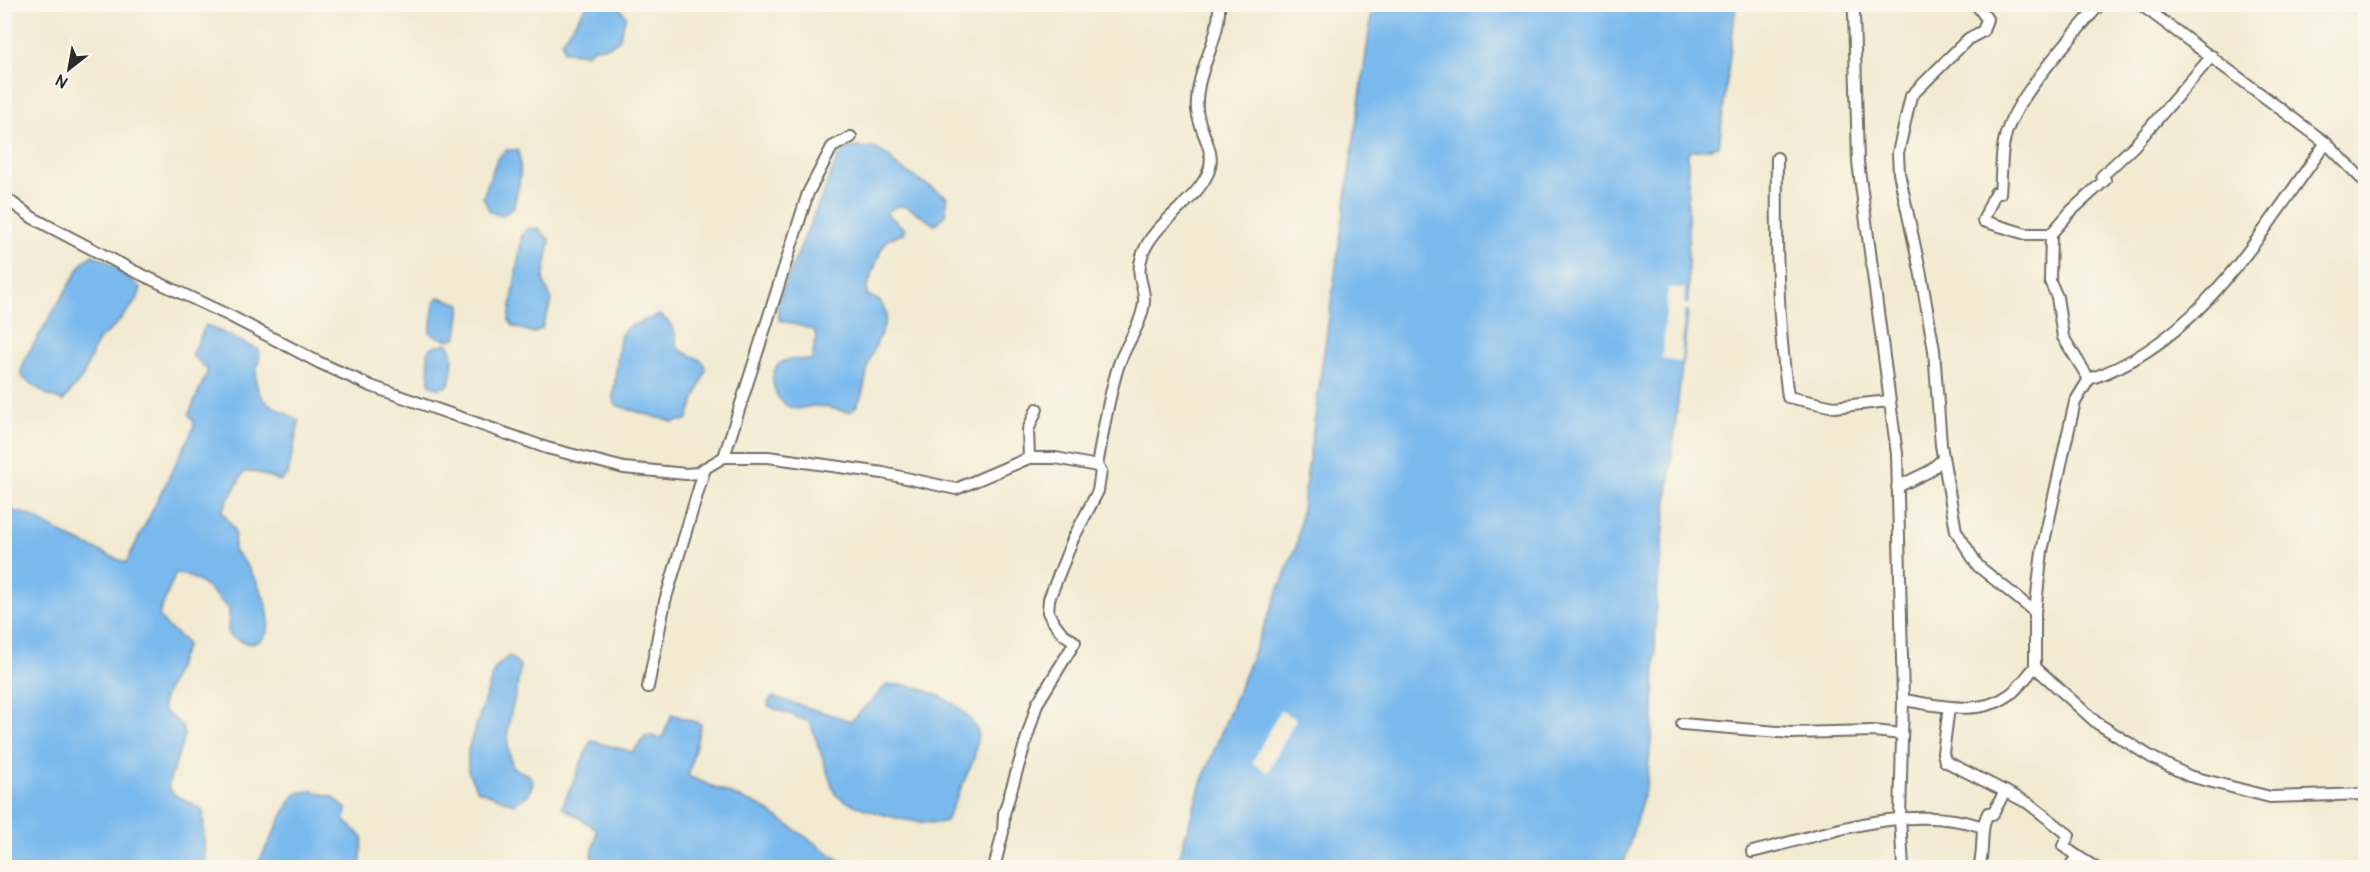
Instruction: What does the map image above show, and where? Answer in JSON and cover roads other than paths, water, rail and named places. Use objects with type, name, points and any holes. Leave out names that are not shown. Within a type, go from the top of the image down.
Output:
[{"type":"street","points":[[1096,466],[1119,364],[1145,299],[1139,277],[1143,254],[1172,214],[1200,185],[1210,170],[1212,162],[1200,127],[1197,109],[1199,79],[1216,33],[1219,4]]},
{"type":"street","points":[[1851,4],[1854,12],[1858,162],[1897,454],[1903,700],[1900,817],[1903,867]]},
{"type":"street","points":[[1976,4],[1987,19],[1983,31],[1968,39],[1911,96],[1898,153],[1901,192],[1921,275],[1934,350],[1943,459],[1956,531],[1978,566],[2035,612]]},
{"type":"street","points":[[2052,234],[2026,234],[1983,220],[1995,193],[2000,193],[2007,129],[2023,99],[2100,4]]},
{"type":"street","points":[[2140,4],[2326,143],[2366,183]]},
{"type":"street","points":[[2089,379],[2063,337],[2057,297],[2050,281],[2052,234],[2071,211],[2105,180],[2102,176],[2170,106],[2212,56]]},
{"type":"street","points":[[724,457],[808,193],[832,147],[851,137]]},
{"type":"street","points":[[1903,700],[1949,707],[1980,708],[2009,695],[2035,667],[2035,612],[2042,551],[2075,402],[2089,379],[2118,369],[2159,342],[2206,302],[2247,252],[2326,143]]},
{"type":"street","points":[[1777,158],[1776,238],[1781,349],[1788,396],[1834,407],[1889,401]]},
{"type":"street","points":[[4,197],[33,218],[134,272],[371,386],[547,448],[613,465],[686,474],[705,468],[724,457],[801,460],[883,473],[956,489],[1029,458],[1056,458],[1096,466],[1101,471],[1098,491],[1073,539],[1049,599],[1048,612],[1052,620],[1062,633],[1075,642],[1037,704],[1004,814],[1003,832],[994,867]]},
{"type":"street","points":[[1029,458],[1028,430],[1037,409]]},
{"type":"street","points":[[1897,488],[1928,472],[1943,459]]},
{"type":"street","points":[[648,687],[665,601],[705,468]]},
{"type":"street","points":[[2035,667],[2097,723],[2151,757],[2189,776],[2244,793],[2270,797],[2366,794]]},
{"type":"street","points":[[1949,707],[1943,753],[1945,761],[2040,811],[2069,835],[2063,846],[2091,865]]},
{"type":"street","points":[[1682,724],[1791,733],[1874,731],[1901,734]]},
{"type":"street","points":[[1979,867],[1983,852],[1981,837],[1983,827],[1988,813],[1994,814],[2005,791]]},
{"type":"street","points":[[1752,852],[1900,817],[1945,818],[1983,827]]},
{"type":"street","points":[[2069,867],[2077,856]]},
{"type":"water","points":[[588,4],[617,5],[626,16],[619,40],[610,46],[595,48],[586,54],[564,51],[562,41]]},
{"type":"water","points":[[1373,5],[1736,5],[1719,146],[1688,152],[1688,310],[1656,600],[1654,711],[1647,782],[1623,867],[1176,868],[1201,783],[1297,544]]},
{"type":"water","points":[[850,147],[874,148],[889,156],[895,165],[947,197],[945,215],[935,225],[905,207],[899,206],[886,213],[905,229],[904,233],[888,239],[881,250],[867,288],[867,295],[880,301],[887,314],[870,359],[862,395],[855,408],[850,412],[817,406],[793,408],[786,405],[776,394],[773,373],[776,367],[788,360],[812,360],[816,336],[814,330],[779,320],[777,303],[839,155]]},
{"type":"water","points":[[506,150],[518,150],[519,186],[513,208],[501,216],[490,212],[483,197],[497,159]]},
{"type":"water","points":[[528,228],[539,229],[550,241],[543,280],[552,301],[542,328],[534,333],[513,326],[509,320],[522,235]]},
{"type":"water","points":[[92,255],[107,261],[141,288],[137,300],[113,328],[98,340],[83,376],[63,401],[49,396],[22,377],[21,371],[26,357],[83,262]]},
{"type":"water","points":[[439,297],[461,304],[457,337],[443,339],[430,333],[434,303]]},
{"type":"water","points":[[659,315],[673,328],[676,346],[702,361],[706,370],[687,420],[673,422],[621,407],[615,404],[613,398],[620,337],[626,328]]},
{"type":"water","points":[[206,325],[259,350],[256,385],[259,393],[270,404],[299,421],[288,474],[280,481],[255,472],[244,472],[222,511],[235,531],[234,551],[256,580],[267,607],[269,620],[267,632],[256,643],[247,643],[231,636],[228,632],[229,609],[205,586],[192,578],[176,573],[159,614],[164,623],[187,645],[163,700],[163,709],[182,727],[184,737],[168,786],[173,794],[203,810],[205,867],[5,867],[5,509],[30,515],[68,537],[126,563],[193,429],[194,422],[189,414],[208,370],[192,355]]},
{"type":"water","points":[[447,343],[453,357],[449,384],[436,388],[429,383],[428,351],[430,348]]},
{"type":"water","points":[[509,656],[520,665],[509,722],[509,749],[513,768],[529,775],[533,782],[529,794],[514,804],[477,790],[468,771],[468,750],[495,668]]},
{"type":"water","points":[[887,685],[913,687],[940,696],[963,712],[978,732],[974,759],[946,821],[936,823],[906,820],[856,806],[844,800],[835,794],[810,722],[768,706],[769,700],[773,697],[851,721]]},
{"type":"water","points":[[672,714],[701,724],[688,776],[762,807],[849,867],[590,867],[597,829],[562,807],[591,741],[633,752],[646,735],[662,738]]},
{"type":"water","points":[[313,791],[333,797],[347,810],[344,820],[363,837],[360,867],[256,867],[293,796],[301,792]]}]
